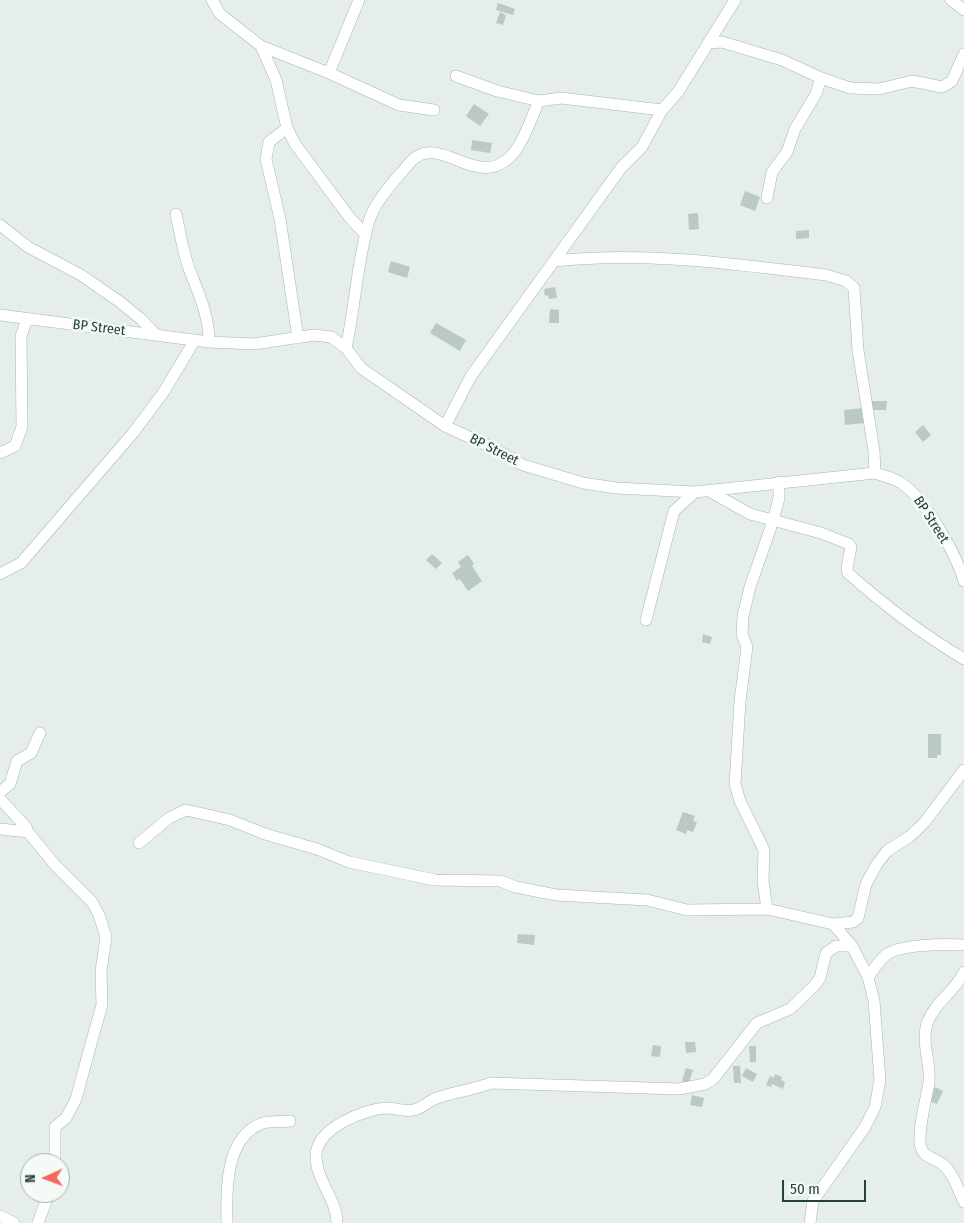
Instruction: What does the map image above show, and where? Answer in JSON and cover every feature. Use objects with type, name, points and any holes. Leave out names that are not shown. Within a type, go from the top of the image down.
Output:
[{"type":"street","points":[[212,0],[220,14],[261,46],[329,73],[399,105],[434,110]]},
{"type":"street","points":[[329,73],[359,0]]},
{"type":"street","points":[[445,426],[471,376],[621,168],[642,147],[662,110],[678,92],[735,0]]},
{"type":"street","points":[[951,0],[964,10]]},
{"type":"street","points":[[708,43],[722,42],[782,60],[821,78],[850,88],[879,89],[912,81],[942,87],[952,81],[964,54]]},
{"type":"street","points":[[261,46],[276,80],[287,128],[295,144],[350,218],[366,235]]},
{"type":"street","points":[[456,76],[497,91],[539,101],[561,98],[662,110]]},
{"type":"street","points":[[767,198],[772,172],[786,152],[795,129],[816,94],[821,78]]},
{"type":"street","points":[[346,348],[366,235],[370,220],[383,193],[415,158],[422,154],[439,154],[477,167],[491,167],[505,162],[518,148],[539,101]]},
{"type":"street","points":[[287,128],[269,142],[266,160],[280,219],[298,338]]},
{"type":"street","points":[[176,214],[190,269],[203,301],[209,328],[208,342]]},
{"type":"street","points":[[0,225],[28,246],[81,275],[120,302],[142,320],[155,334]]},
{"type":"street","points":[[554,260],[594,256],[694,260],[826,275],[846,280],[854,288],[858,350],[876,473]]},
{"type":"street","name":"BP Street","points":[[0,314],[208,342],[254,344],[314,335],[331,337],[346,348],[361,368],[445,426],[495,449],[523,465],[583,483],[616,488],[695,492],[876,473],[900,482],[918,496],[958,561],[964,581]]},
{"type":"street","points":[[0,453],[15,446],[22,427],[21,336],[27,319]]},
{"type":"street","points":[[0,574],[21,564],[133,433],[163,393],[194,340]]},
{"type":"street","points":[[767,909],[763,881],[764,850],[740,801],[734,784],[740,700],[747,647],[742,634],[743,616],[750,587],[773,521],[779,498],[778,482]]},
{"type":"street","points":[[709,491],[750,514],[821,533],[849,544],[851,547],[846,568],[848,573],[922,634],[964,660]]},
{"type":"street","points":[[646,620],[674,511],[695,492]]},
{"type":"street","points":[[0,792],[10,784],[17,761],[30,753],[40,733]]},
{"type":"street","points":[[138,843],[169,818],[186,810],[230,820],[265,834],[317,849],[350,862],[435,880],[500,880],[516,887],[556,895],[648,900],[687,910],[767,909],[834,924],[853,922],[858,918],[866,884],[877,864],[887,851],[909,837],[924,823],[964,770]]},
{"type":"street","points":[[0,799],[26,827],[56,866],[92,902],[100,915],[106,937],[101,971],[102,1005],[76,1099],[66,1118],[55,1127],[55,1153]]},
{"type":"street","points":[[0,829],[28,832]]},
{"type":"street","points":[[810,1223],[813,1201],[865,1127],[879,1094],[880,1080],[874,1001],[868,977],[852,946],[834,924]]},
{"type":"street","points":[[868,977],[886,954],[895,950],[941,943],[964,945]]},
{"type":"street","points":[[337,1223],[337,1212],[320,1174],[315,1157],[317,1145],[344,1120],[364,1112],[387,1108],[410,1111],[434,1099],[467,1092],[492,1083],[679,1089],[705,1084],[713,1079],[757,1023],[790,1009],[815,985],[820,978],[826,953],[836,946],[852,946]]},
{"type":"street","points":[[964,972],[958,985],[927,1022],[926,1048],[929,1079],[920,1138],[922,1150],[928,1157],[940,1162],[950,1173],[964,1202]]},
{"type":"street","points":[[227,1223],[230,1164],[244,1134],[264,1123],[290,1121]]},
{"type":"street","points":[[38,1223],[45,1203]]},
{"type":"street","points":[[0,1216],[14,1223]]},
{"type":"building","points":[[498,3],[515,9],[513,15],[496,10]]},
{"type":"building","points":[[500,12],[506,15],[503,25],[496,23]]},
{"type":"building","points":[[474,104],[489,114],[480,126],[466,116]]},
{"type":"building","points":[[472,140],[492,143],[490,153],[471,150]]},
{"type":"building","points":[[745,191],[760,197],[755,211],[740,205]]},
{"type":"building","points":[[698,213],[699,229],[689,230],[688,214]]},
{"type":"building","points":[[809,230],[809,238],[796,239],[796,231]]},
{"type":"building","points":[[391,261],[410,267],[407,278],[388,272]]},
{"type":"building","points":[[555,287],[557,298],[549,299],[548,295],[545,296],[544,289]]},
{"type":"building","points":[[550,309],[559,310],[559,323],[549,323]]},
{"type":"building","points":[[436,323],[466,340],[460,351],[430,333]]},
{"type":"building","points":[[871,401],[887,401],[886,410],[871,410]]},
{"type":"building","points":[[863,408],[865,423],[845,425],[844,410]]},
{"type":"building","points":[[923,425],[931,435],[923,442],[915,432]]},
{"type":"building","points":[[432,554],[442,563],[436,569],[426,560]]},
{"type":"building","points":[[468,555],[474,564],[472,566],[482,581],[468,591],[460,579],[457,581],[452,573],[461,567],[458,562]]},
{"type":"building","points":[[703,634],[712,637],[710,644],[702,642]]},
{"type":"building","points":[[928,734],[941,734],[941,755],[937,755],[937,758],[928,758]]},
{"type":"building","points":[[683,812],[695,816],[693,821],[697,822],[693,832],[687,830],[686,834],[676,830]]},
{"type":"building","points":[[518,934],[535,935],[534,945],[517,943]]},
{"type":"building","points":[[685,1042],[695,1042],[696,1052],[686,1053]]},
{"type":"building","points":[[653,1045],[661,1046],[660,1057],[651,1056]]},
{"type":"building","points":[[749,1046],[756,1046],[756,1062],[750,1062]]},
{"type":"building","points":[[733,1066],[740,1066],[741,1083],[734,1083]]},
{"type":"building","points":[[686,1068],[693,1070],[689,1083],[682,1081]]},
{"type":"building","points":[[746,1068],[757,1074],[753,1082],[742,1076]]},
{"type":"building","points":[[775,1074],[782,1077],[781,1080],[785,1082],[783,1089],[772,1084],[771,1087],[766,1085],[770,1076],[774,1078]]},
{"type":"building","points":[[935,1087],[943,1091],[937,1104],[929,1101]]},
{"type":"building","points":[[692,1095],[704,1098],[702,1107],[690,1105]]}]
